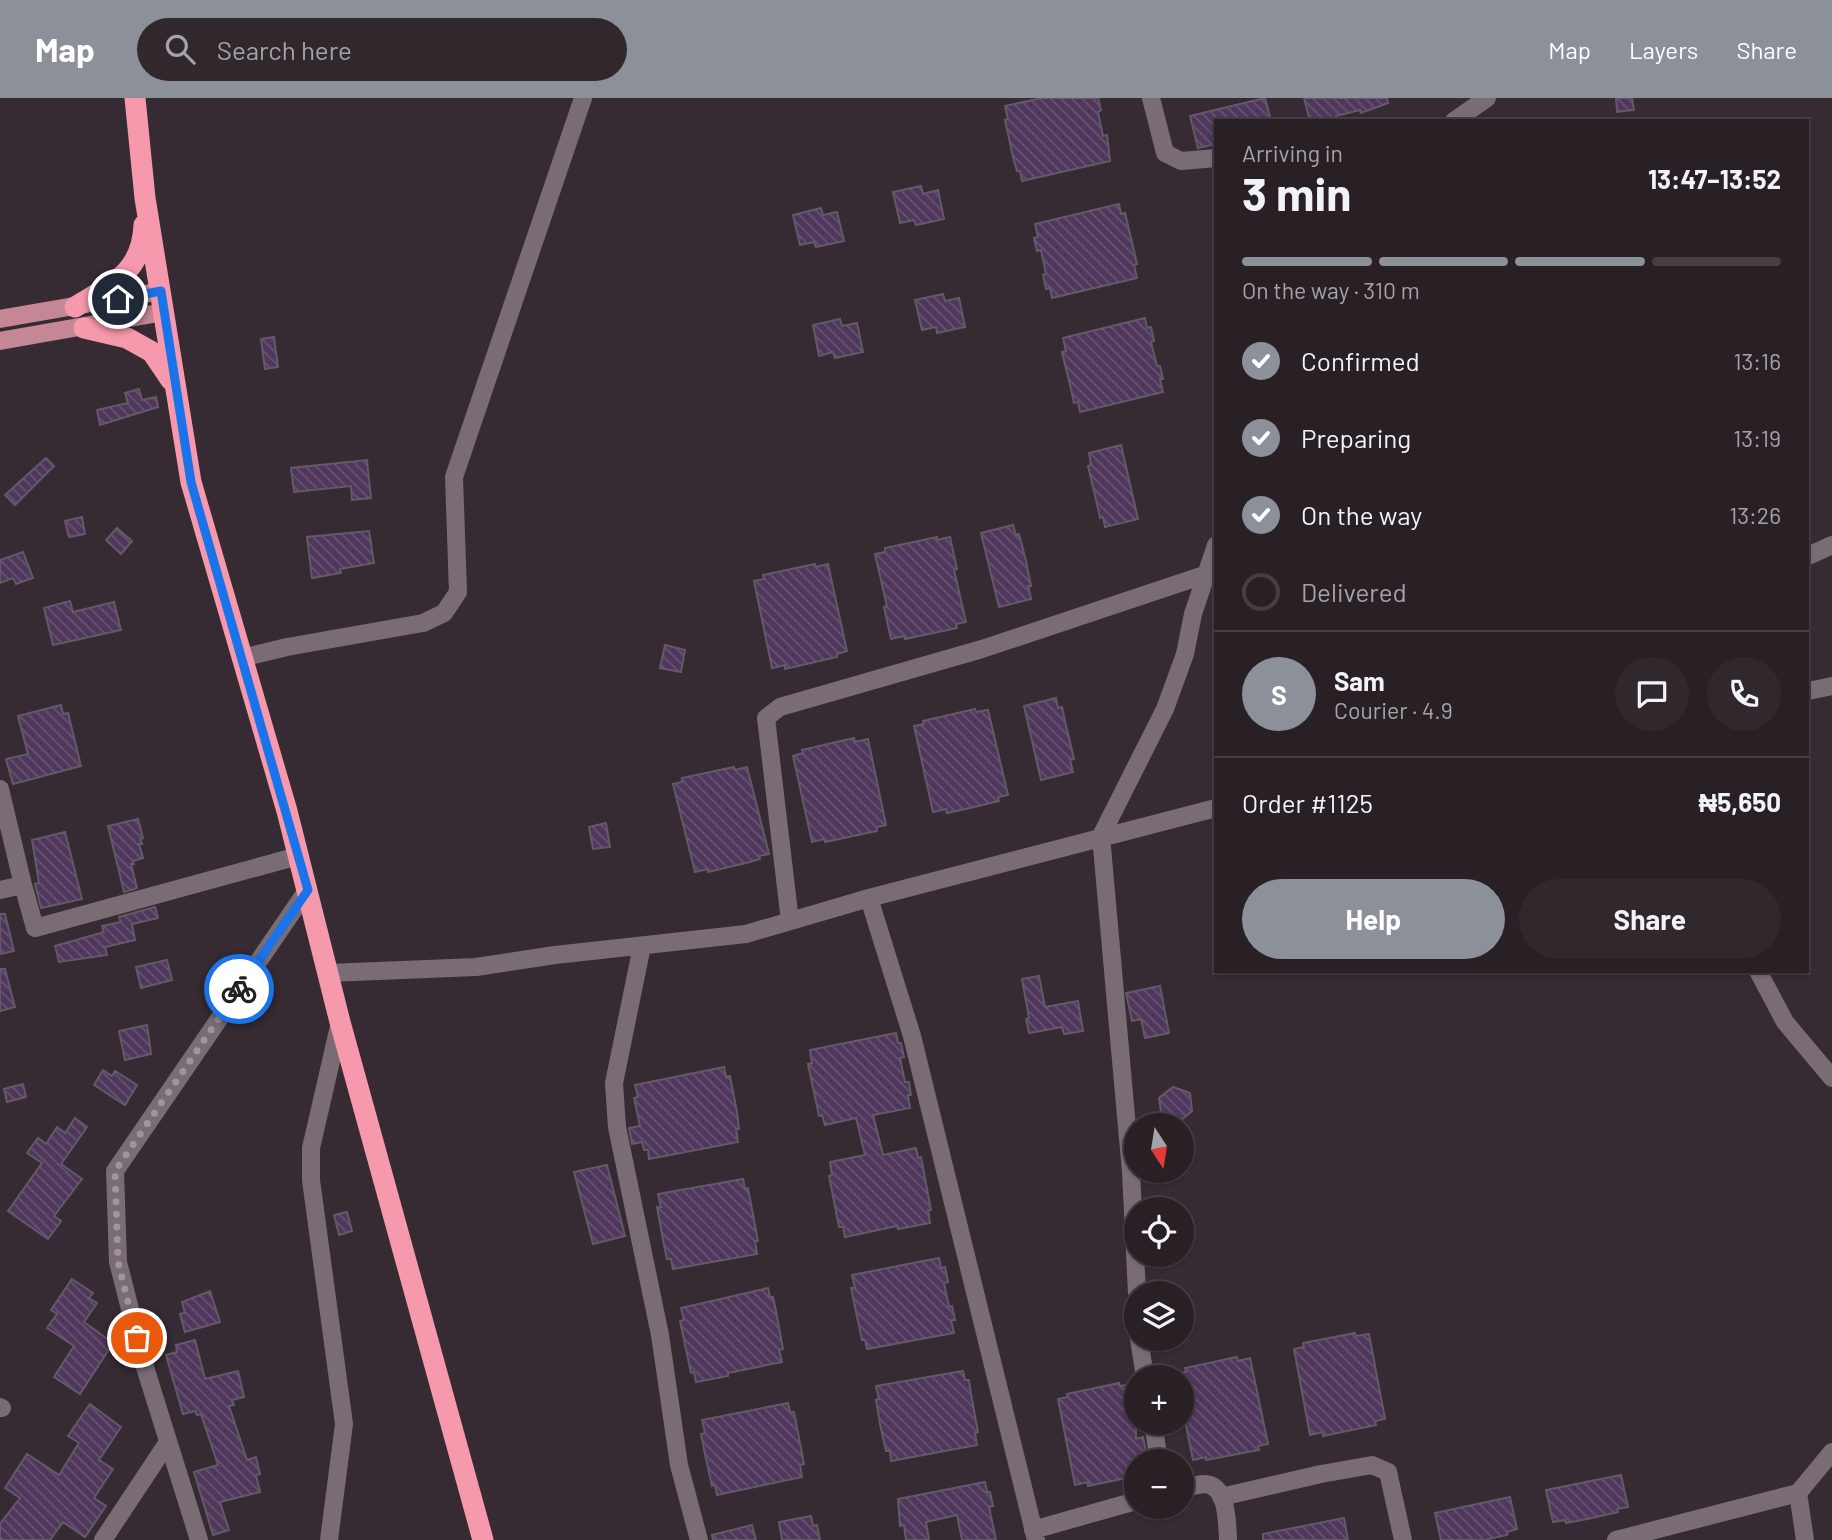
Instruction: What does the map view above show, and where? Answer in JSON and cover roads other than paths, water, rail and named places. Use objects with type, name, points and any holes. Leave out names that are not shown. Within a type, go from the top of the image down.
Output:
[{"type":"highway","points":[[135,98],[145,198],[191,482],[308,890],[340,1022],[483,1540]]},
{"type":"highway","points":[[75,307],[120,280],[136,262],[143,244],[145,198]]},
{"type":"highway","points":[[85,328],[127,338],[152,352],[175,386]]},
{"type":"main road","points":[[0,320],[75,307],[163,301]]},
{"type":"main road","points":[[0,341],[85,328],[163,301]]},
{"type":"street","points":[[242,658],[287,647],[423,623],[444,613],[457,592],[454,477],[583,98]]},
{"type":"street","points":[[1151,98],[1165,152],[1181,161],[1214,159]]},
{"type":"street","points":[[1457,119],[1487,98]]},
{"type":"street","points":[[1809,556],[1832,545]]},
{"type":"street","points":[[1136,1281],[1131,1172],[1101,836],[1165,709],[1185,654],[1193,614],[1214,551]]},
{"type":"street","points":[[790,921],[766,718],[780,707],[982,649],[1206,574]]},
{"type":"street","points":[[1809,691],[1832,686]]},
{"type":"street","points":[[0,789],[35,928],[298,856]]},
{"type":"street","points":[[329,973],[476,967],[555,955],[746,934],[869,898],[1214,808]]},
{"type":"street","points":[[0,890],[23,885]]},
{"type":"street","points":[[199,1540],[144,1364],[118,1262],[115,1171],[308,890]]},
{"type":"street","points":[[869,898],[912,1036],[1034,1535],[1124,1505]]},
{"type":"street","points":[[642,946],[614,1083],[617,1127],[660,1335],[679,1465],[699,1540]]},
{"type":"street","points":[[1759,973],[1785,1022],[1832,1078]]},
{"type":"street","points":[[329,1540],[344,1424],[311,1180],[311,1148],[340,1022]]},
{"type":"street","points":[[103,1540],[168,1442]]},
{"type":"street","points":[[1616,1540],[1798,1493],[1832,1452]]},
{"type":"street","points":[[1221,1497],[1372,1465],[1388,1472],[1403,1540]]},
{"type":"street","points":[[1194,1486],[1206,1484],[1216,1489],[1226,1505],[1227,1540]]},
{"type":"street","points":[[1798,1493],[1805,1540]]}]
